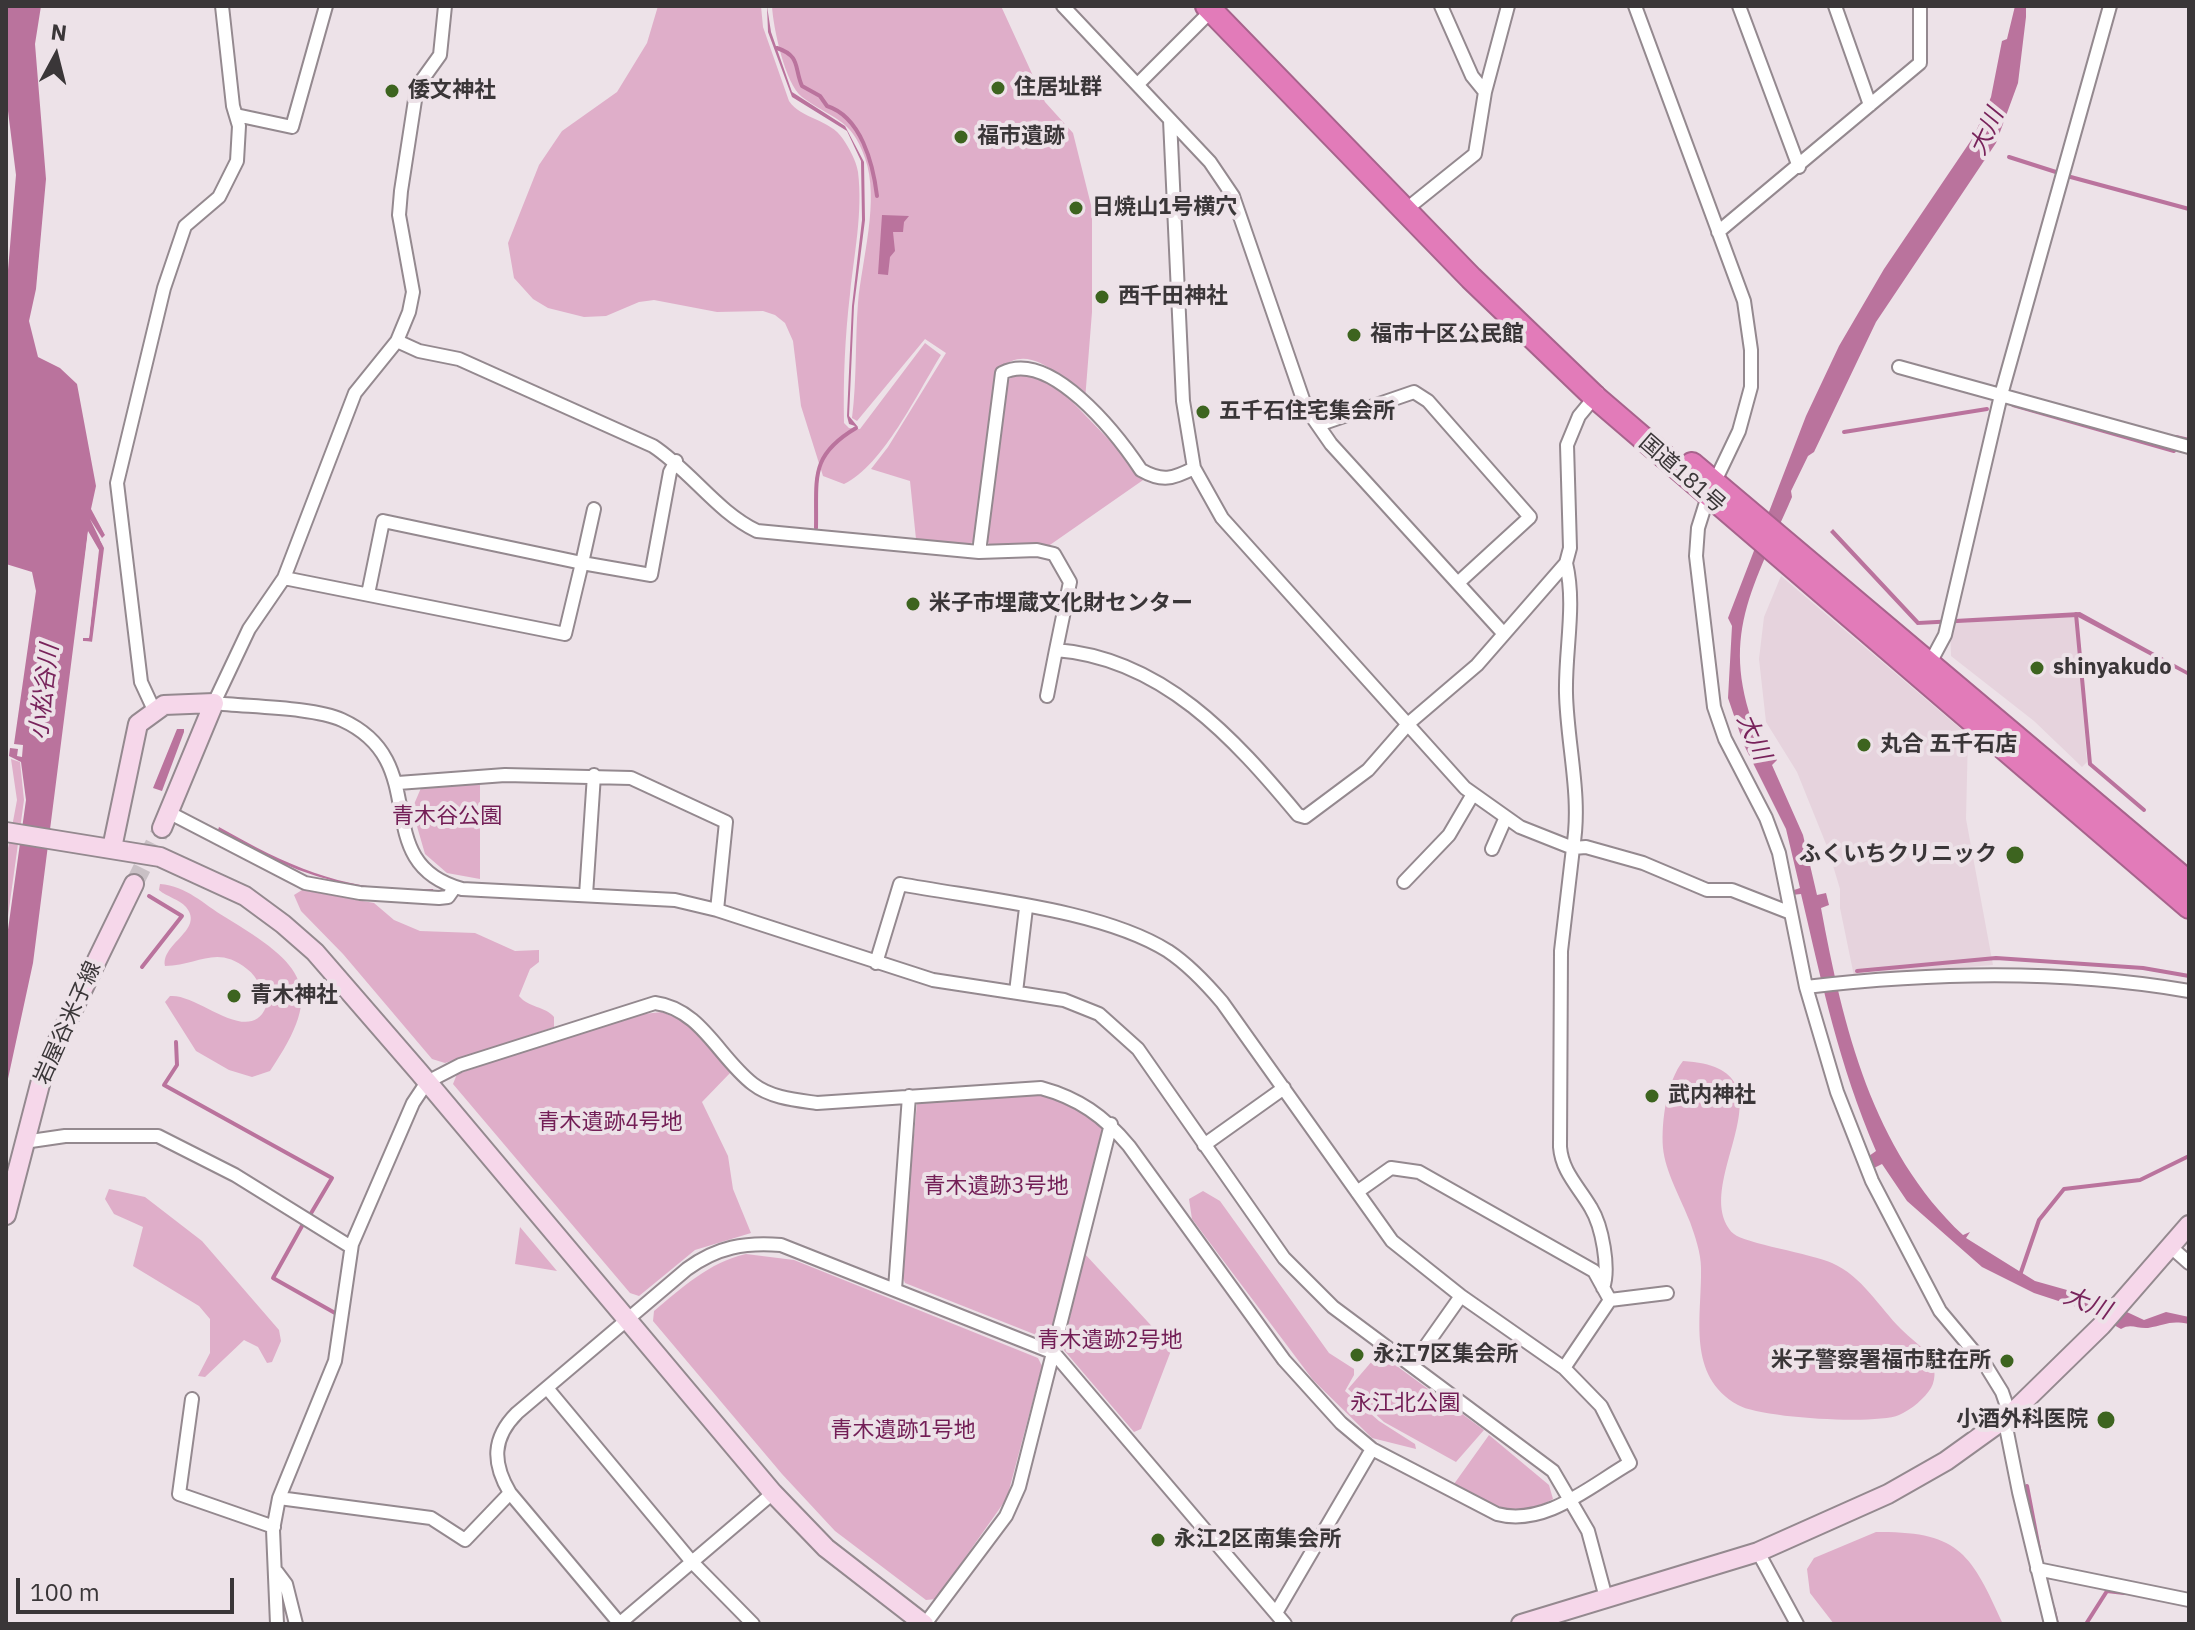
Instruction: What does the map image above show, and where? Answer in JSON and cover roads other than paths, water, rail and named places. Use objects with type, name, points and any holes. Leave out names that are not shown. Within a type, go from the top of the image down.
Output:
[{"type":"highway","name":"国道181号","points":[[1215,7],[1414,203],[1598,394]]},
{"type":"highway","name":"国道181号","points":[[1215,7],[1460,267],[1598,394],[1785,551],[2189,907]]},
{"type":"highway","name":"国道181号","points":[[1785,551],[1930,663],[2189,883]]},
{"type":"street","points":[[154,710],[141,682],[117,483],[164,288],[185,226],[219,197],[237,161],[239,126],[222,6]]},
{"type":"street","points":[[236,115],[292,127],[326,6]]},
{"type":"street","points":[[445,6],[440,55],[423,75],[411,116],[399,215],[413,300],[397,341],[355,393],[284,578],[249,629],[165,820],[305,883],[360,893],[439,898],[448,897],[455,887]]},
{"type":"street","points":[[1063,6],[1211,163],[1233,196],[1306,408],[1331,444],[1504,634]]},
{"type":"street","points":[[1441,6],[1472,76],[1485,92]]},
{"type":"street","points":[[1414,203],[1475,154],[1485,92],[1508,6]]},
{"type":"street","points":[[1635,6],[1744,301],[1752,369],[1739,431],[1711,489],[1698,528],[1696,556],[1714,707],[1725,739],[1771,830],[1837,1092],[1872,1181],[1940,1311],[1986,1366],[2002,1392],[2010,1415],[2007,1432],[2051,1624]]},
{"type":"street","points":[[1739,6],[1799,167]]},
{"type":"street","points":[[1835,6],[1870,105]]},
{"type":"street","points":[[1718,232],[1920,63],[1920,6]]},
{"type":"street","points":[[1930,663],[1945,635],[1946,620],[2001,395],[2110,6]]},
{"type":"street","points":[[1138,84],[1215,7]]},
{"type":"street","points":[[1170,120],[1183,401],[1194,468],[1222,518],[1473,794],[1506,817],[1573,848],[1586,847],[1643,863],[1707,890],[1732,890],[1791,913]]},
{"type":"street","points":[[397,341],[419,351],[459,359],[653,446],[676,461],[740,523],[757,531],[979,552],[1037,550],[1054,554],[1070,582],[1047,696]]},
{"type":"street","points":[[979,552],[1002,373],[1014,367],[1040,370],[1061,380],[1141,470],[1157,478],[1174,479],[1194,468]]},
{"type":"street","points":[[1899,367],[2189,447]]},
{"type":"street","points":[[1318,425],[1414,392],[1428,401],[1530,517],[1459,582]]},
{"type":"street","points":[[1056,650],[1092,653],[1151,677],[1192,706],[1240,748],[1302,817],[1310,815],[1368,770],[1409,723],[1477,665],[1566,563],[1570,548],[1567,445],[1579,416],[1598,394]]},
{"type":"street","points":[[368,594],[383,521],[651,575],[670,472],[676,461]]},
{"type":"street","points":[[284,578],[565,634],[594,509]]},
{"type":"street","points":[[1566,563],[1571,582],[1566,692],[1576,805],[1561,951],[1560,1147],[1566,1170],[1594,1213],[1607,1271],[1603,1288]]},
{"type":"street","points":[[112,848],[134,735],[138,724],[154,710],[164,705],[214,703],[327,716],[346,722],[370,738],[384,754],[398,783],[406,837],[416,861],[428,874],[455,887],[675,900],[717,910],[933,980],[1075,1004],[1099,1014],[1124,1034],[1284,1258],[1333,1307],[1553,1471],[1588,1531],[1606,1598]]},
{"type":"street","points":[[398,783],[490,776],[594,775],[631,778],[726,822],[717,910]]},
{"type":"street","points":[[586,895],[594,775]]},
{"type":"street","points":[[1404,882],[1449,835],[1473,794]]},
{"type":"street","points":[[1492,849],[1506,817]]},
{"type":"street","points":[[6,832],[160,857],[245,896],[283,924],[315,952],[427,1082],[773,1493],[826,1548],[924,1624],[1007,1514],[1019,1487],[1111,1124]]},
{"type":"street","name":"岩屋谷米子線","points":[[6,1215],[44,1069],[134,884]]},
{"type":"street","points":[[277,1624],[274,1527],[279,1498],[335,1361],[351,1247],[413,1103],[427,1082],[460,1065],[655,1003],[683,1010],[753,1085],[786,1099],[817,1103],[1041,1088],[1068,1095],[1111,1124],[1284,1360],[1341,1423],[1372,1449],[1497,1514],[1517,1520],[1540,1514],[1630,1463],[1601,1406],[1564,1368],[1461,1296],[1392,1241],[1222,1002],[1196,972],[1167,951],[1122,928],[900,884],[876,963]]},
{"type":"street","points":[[1016,992],[1026,908]]},
{"type":"street","points":[[1811,986],[1993,973],[2135,981],[2189,991]]},
{"type":"street","points":[[1204,1145],[1284,1088]]},
{"type":"street","points":[[895,1289],[909,1096]]},
{"type":"street","points":[[24,1142],[65,1136],[158,1136],[235,1175],[351,1247]]},
{"type":"street","points":[[1357,1192],[1391,1168],[1419,1172],[1594,1271],[1610,1300]]},
{"type":"street","points":[[1521,1624],[1758,1552],[1888,1494],[1946,1461],[2010,1415],[2101,1326],[2189,1225]]},
{"type":"street","points":[[773,1493],[619,1624],[510,1493],[498,1474],[496,1454],[500,1432],[547,1388],[700,1259],[726,1248],[755,1243],[781,1245],[1054,1353],[1281,1619],[1372,1449]]},
{"type":"street","points":[[2172,1248],[2189,1263]]},
{"type":"street","points":[[1564,1368],[1610,1300],[1667,1293]]},
{"type":"street","points":[[1413,1364],[1461,1296]]},
{"type":"street","points":[[547,1388],[692,1562],[753,1624]]},
{"type":"street","points":[[192,1399],[179,1494],[274,1527]]},
{"type":"street","points":[[279,1498],[431,1518],[447,1525],[465,1540],[510,1493]]},
{"type":"street","points":[[1758,1552],[1797,1624]]},
{"type":"street","points":[[2037,1569],[2189,1600]]},
{"type":"street","points":[[277,1572],[286,1584],[296,1624]]},
{"type":"water","name":"小松谷川","points":[[6,6],[41,6],[35,44],[46,179],[36,289],[29,321],[38,357],[60,368],[77,384],[96,486],[91,509],[105,535],[102,538],[90,519],[104,548],[92,642],[83,641],[83,638],[89,638],[99,550],[88,531],[33,963],[6,1088],[6,944],[26,800],[21,762],[9,756],[10,748],[18,749],[17,756],[22,757],[23,745],[14,744],[36,591],[32,572],[6,564],[6,294],[16,175],[6,95]]},
{"type":"water","points":[[767,6],[771,32],[792,92],[845,126],[864,162],[865,220],[854,306],[849,416],[858,427],[849,424],[847,416],[852,306],[862,220],[861,161],[847,131],[792,97],[768,32]]},
{"type":"water","name":"大川","points":[[2015,6],[2026,6],[2018,83],[1996,143],[1876,322],[1814,452],[1808,456],[1791,491],[1792,497],[1763,563],[1744,620],[1740,648],[1742,678],[1749,712],[1763,749],[1769,748],[1777,760],[1772,765],[1803,835],[1817,895],[1826,893],[1829,905],[1821,908],[1830,952],[1866,1084],[1906,1165],[1932,1201],[1963,1235],[1970,1232],[1966,1238],[2035,1281],[2099,1299],[2144,1320],[2166,1312],[2189,1317],[2189,1324],[2121,1329],[2089,1311],[2034,1293],[1982,1267],[1907,1201],[1882,1164],[1874,1168],[1869,1156],[1876,1151],[1841,1055],[1801,894],[1792,895],[1791,891],[1800,888],[1786,829],[1744,745],[1728,698],[1732,626],[1728,618],[1806,416],[1839,346],[1884,269],[1974,136],[1991,97],[2002,41],[2007,39]]},
{"type":"water","points":[[882,215],[909,216],[904,222],[903,232],[893,232],[895,251],[890,257],[888,275],[878,274]]},
{"type":"water","points":[[1833,529],[1919,621],[2080,612],[2189,672],[2189,676],[2078,617],[1917,625],[1830,532]]},
{"type":"water","points":[[177,729],[184,729],[184,732],[162,791],[153,788]]},
{"type":"water","points":[[219,827],[272,855],[322,875],[374,887],[433,889],[434,892],[371,887],[322,878],[274,859],[218,830]]},
{"type":"waterway","points":[[777,48],[785,51],[796,63],[802,86],[820,96],[827,106],[849,120],[857,131],[868,156],[877,196]]},
{"type":"waterway","points":[[2009,157],[2059,173]]},
{"type":"waterway","points":[[2067,176],[2189,209]]},
{"type":"waterway","points":[[2013,405],[2174,451]]},
{"type":"waterway","points":[[1844,432],[1987,409]]},
{"type":"waterway","points":[[816,528],[817,482],[823,459],[830,448],[856,428]]},
{"type":"waterway","points":[[2176,437],[2189,440]]},
{"type":"waterway","points":[[2076,614],[2090,764],[2144,810]]},
{"type":"waterway","points":[[142,967],[182,916],[149,896]]},
{"type":"waterway","points":[[1857,971],[1996,958],[2143,968],[2189,976]]},
{"type":"waterway","points":[[176,1042],[177,1065],[164,1085],[332,1178],[310,1215]]},
{"type":"waterway","points":[[2019,1278],[2039,1220],[2064,1189],[2140,1180],[2189,1156]]},
{"type":"waterway","points":[[302,1226],[273,1278],[335,1313]]},
{"type":"waterway","points":[[2027,1486],[2040,1554]]},
{"type":"waterway","points":[[2086,1624],[2107,1591],[2124,1593]]},
{"type":"waterway","points":[[2053,1607],[2057,1624]]},
{"type":"tunnel","points":[[134,884],[162,828]]},
{"type":"place","name":"住居址群","points":[[998,88]]},
{"type":"place","name":"倭文神社","points":[[392,91]]},
{"type":"place","name":"福市遺跡","points":[[961,137]]},
{"type":"place","name":"日焼山1号横穴","points":[[1076,208]]},
{"type":"place","name":"西千田神社","points":[[1102,297]]},
{"type":"place","name":"福市十区公民館","points":[[1354,335]]},
{"type":"place","name":"五千石住宅集会所","points":[[1203,412]]},
{"type":"place","name":"米子市埋蔵文化財センター","points":[[913,604]]},
{"type":"place","name":"shinyakudo","points":[[2037,668]]},
{"type":"place","name":"丸合 五千石店","points":[[1864,745]]},
{"type":"place","name":"ふくいちクリニック","points":[[2015,855]]},
{"type":"place","name":"青木神社","points":[[234,996]]},
{"type":"place","name":"武内神社","points":[[1652,1096]]},
{"type":"place","name":"永江7区集会所","points":[[1357,1355]]},
{"type":"place","name":"米子警察署福市駐在所","points":[[2007,1361]]},
{"type":"place","name":"小酒外科医院","points":[[2106,1420]]},
{"type":"place","name":"永江2区南集会所","points":[[1158,1540]]},
{"type":"park label","name":"青木谷公園","points":[[447,817]]},
{"type":"park label","name":"青木遺跡4号地","points":[[610,1123]]},
{"type":"park label","name":"青木遺跡3号地","points":[[996,1187]]},
{"type":"park label","name":"青木遺跡2号地","points":[[1110,1341]]},
{"type":"park label","name":"永江北公園","points":[[1405,1404]]},
{"type":"park label","name":"青木遺跡1号地","points":[[903,1431]]}]
